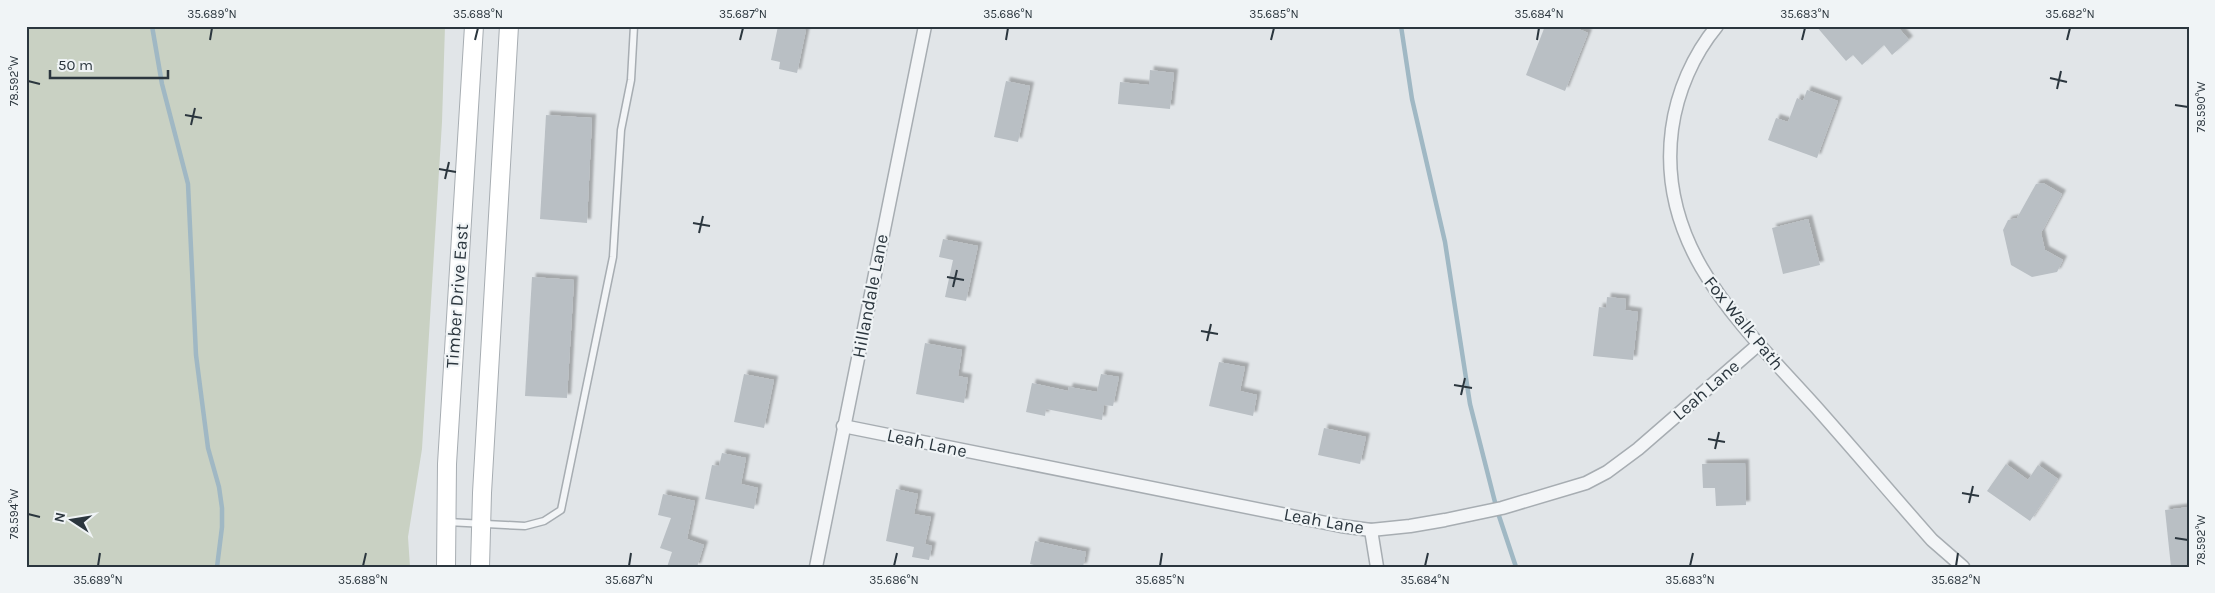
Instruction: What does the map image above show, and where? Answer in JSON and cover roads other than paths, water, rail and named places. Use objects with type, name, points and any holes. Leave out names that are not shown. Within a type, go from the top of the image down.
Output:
[{"type":"main road","name":"Timber Drive East","points":[[446,567],[447,464],[474,26]]},
{"type":"main road","name":"Timber Drive East","points":[[480,567],[509,26]]},
{"type":"street","name":"Hillandale Lane","points":[[816,567],[925,26]]},
{"type":"street","name":"Fox Walk Path","points":[[1717,26],[1690,69],[1674,116],[1670,146],[1671,174],[1680,223],[1691,251],[1709,282],[1759,344],[1932,540],[1963,567]]},
{"type":"street","name":"Leah Lane","points":[[843,426],[1342,526],[1371,530],[1410,526],[1502,508],[1593,479],[1607,472],[1638,449],[1759,344]]},
{"type":"street","points":[[1371,530],[1377,567]]},
{"type":"lane","points":[[447,522],[482,522],[525,526],[544,521],[561,510],[613,257],[621,130],[631,80],[634,26]]},
{"type":"waterway","points":[[152,26],[162,84],[188,184],[196,355],[208,448],[219,487],[222,508],[222,527],[217,567]]},
{"type":"waterway","points":[[1401,26],[1412,99],[1445,242],[1470,404],[1497,510],[1516,567]]}]
